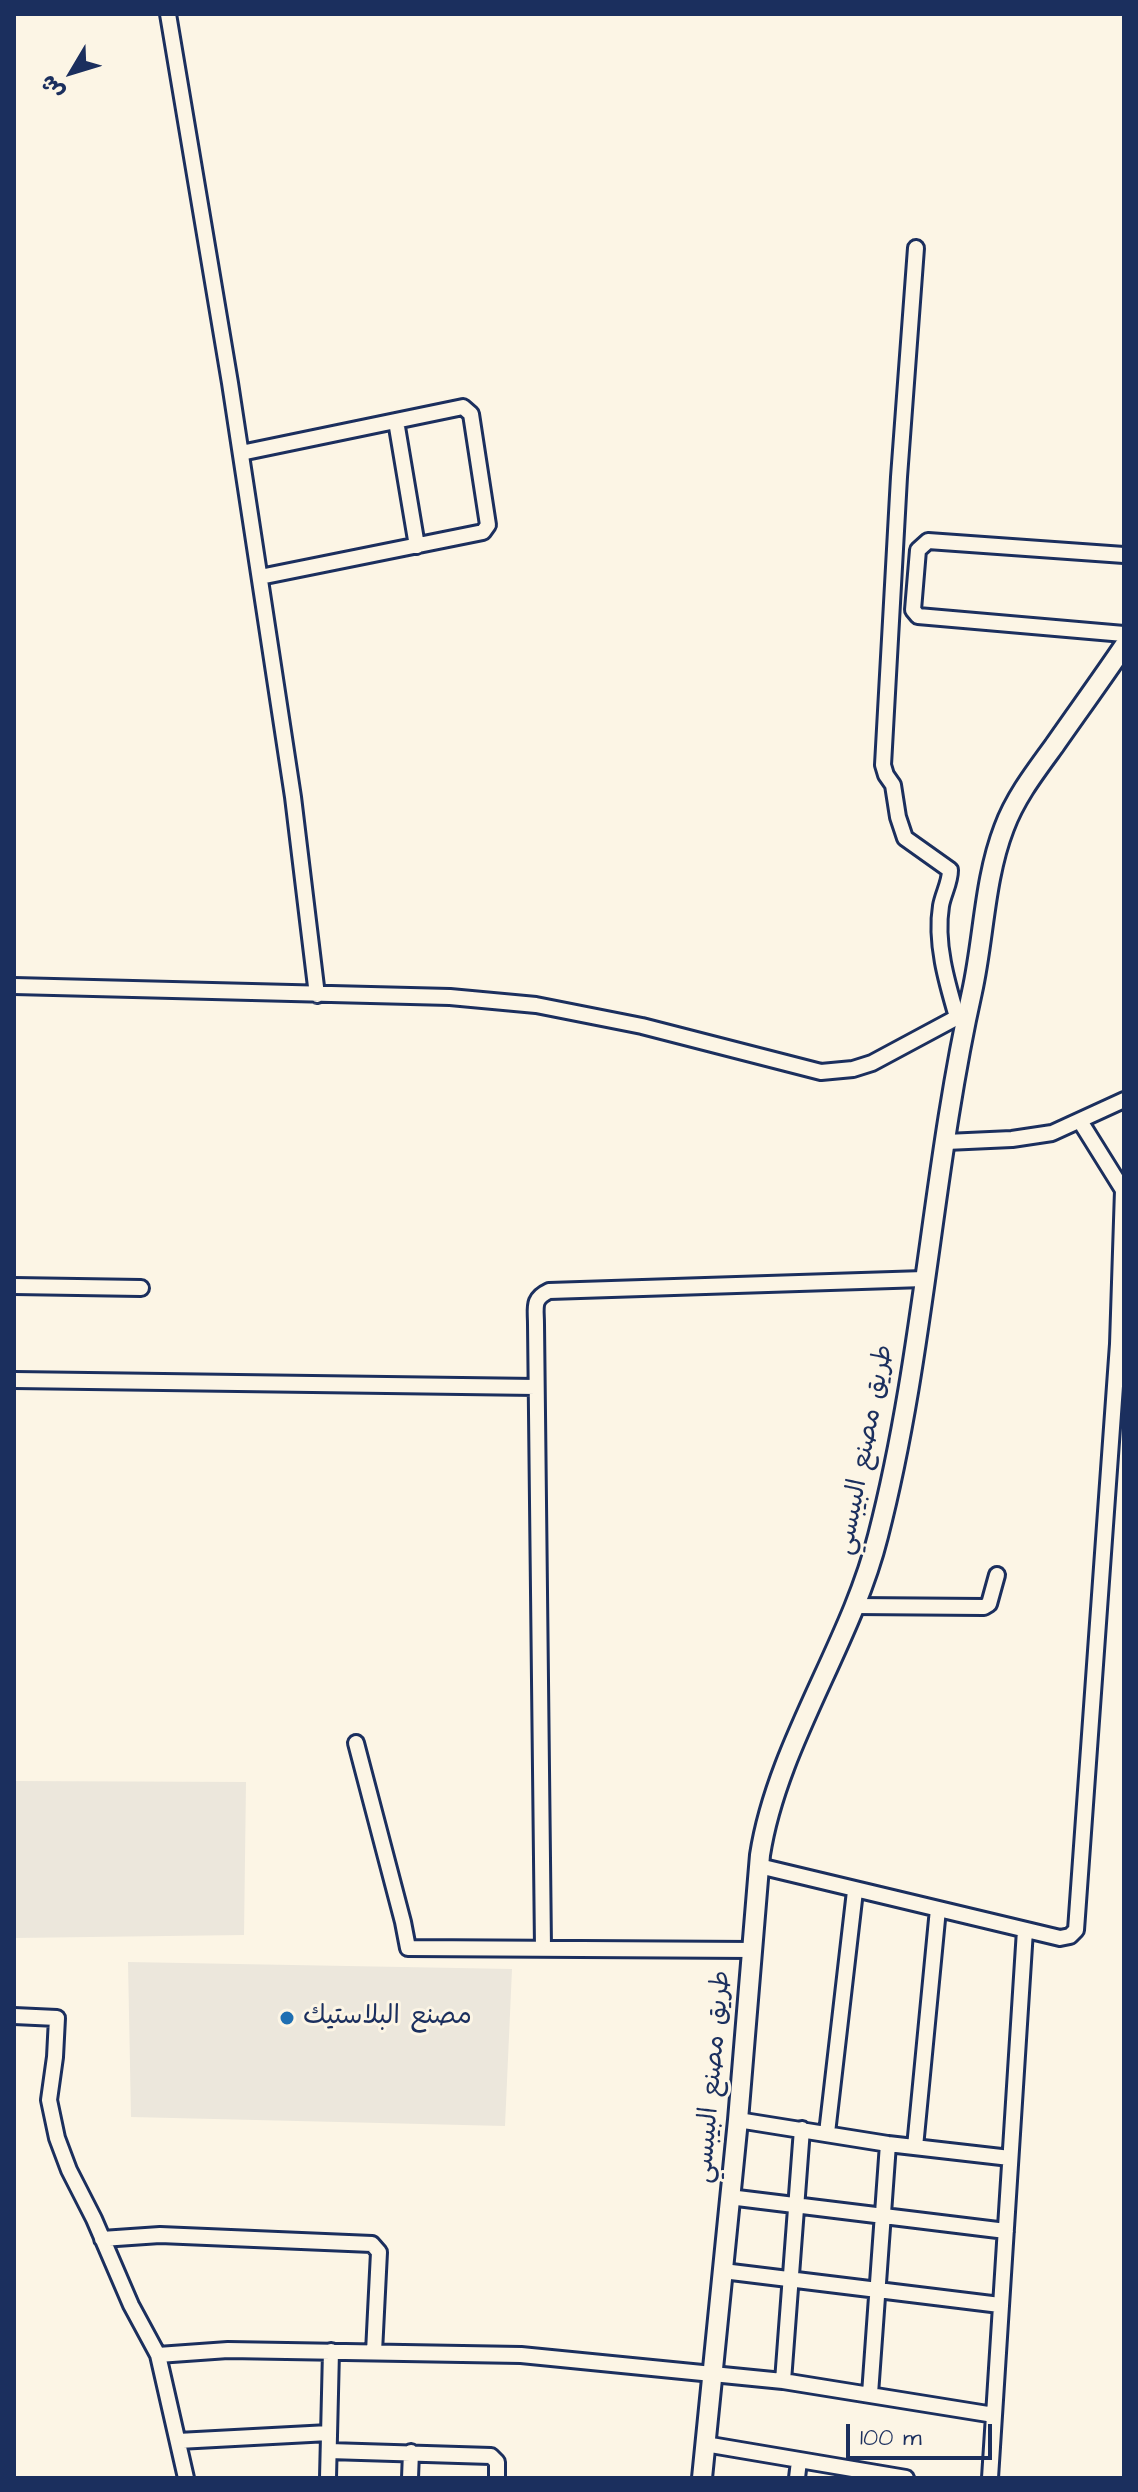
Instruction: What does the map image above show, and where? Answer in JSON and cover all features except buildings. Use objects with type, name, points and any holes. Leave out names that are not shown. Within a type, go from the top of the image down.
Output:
[{"type":"main road","name":"طريق مصنع البيبسي","points":[[702,2478],[738,2120],[759,1866],[766,1823],[855,1606],[871,1563],[884,1510],[903,1413],[946,1142],[962,1014],[992,869],[1009,815],[1026,785],[1124,646]]},
{"type":"street","points":[[168,14],[260,577],[293,797],[317,995]]},
{"type":"street","points":[[14,986],[450,997],[536,1005],[642,1026],[821,1072],[853,1069],[872,1063],[962,1014],[944,967],[940,926],[941,906],[950,870],[905,838],[893,785],[883,765],[898,492],[916,248]]},
{"type":"street","points":[[241,453],[463,407],[471,414],[488,529],[260,577]]},
{"type":"street","points":[[396,421],[417,546]]},
{"type":"street","points":[[1124,555],[928,541],[918,550],[913,610],[918,616],[1124,634]]},
{"type":"street","points":[[946,1142],[1012,1139],[1052,1133],[1124,1100]]},
{"type":"street","points":[[759,1866],[1060,1938],[1070,1936],[1076,1930],[1121,1344],[1123,1233],[1123,1190],[1080,1121]]},
{"type":"street","points":[[543,1948],[536,1387],[536,1302],[539,1296],[549,1291],[924,1279]]},
{"type":"street","points":[[14,1286],[141,1288]]},
{"type":"street","points":[[14,1380],[536,1387]]},
{"type":"street","points":[[855,1606],[984,1607],[989,1604],[997,1575]]},
{"type":"street","points":[[356,1743],[408,1948],[753,1950]]},
{"type":"street","points":[[827,2133],[855,1891]]},
{"type":"street","points":[[915,2147],[938,1909]]},
{"type":"street","points":[[990,2478],[1025,1930]]},
{"type":"street","points":[[14,2016],[57,2018],[49,2100],[57,2138],[131,2305],[158,2355],[186,2478]]},
{"type":"street","points":[[738,2120],[888,2144],[1010,2158]]},
{"type":"street","points":[[783,2381],[802,2129]]},
{"type":"street","points":[[870,2394],[888,2144]]},
{"type":"street","points":[[729,2197],[1006,2231]]},
{"type":"street","points":[[102,2239],[160,2235],[372,2244],[379,2252],[374,2352]]},
{"type":"street","points":[[723,2271],[1000,2305]]},
{"type":"street","points":[[158,2355],[228,2350],[521,2355],[783,2381],[994,2415]]},
{"type":"street","points":[[328,2478],[331,2351]]},
{"type":"street","points":[[178,2441],[329,2433]]},
{"type":"street","points":[[705,2444],[899,2478]]},
{"type":"street","points":[[329,2451],[491,2456],[497,2462],[497,2478]]},
{"type":"street","points":[[410,2478],[411,2452]]},
{"type":"street","points":[[797,2478],[799,2461]]},
{"type":"shaded area","points":[[14,1781],[246,1782],[244,1935],[14,1938]]},
{"type":"shaded area","points":[[128,1962],[512,1969],[505,2126],[131,2117]]},
{"type":"place","name":"مصنع البلاستيك","points":[[287,2018]]}]
